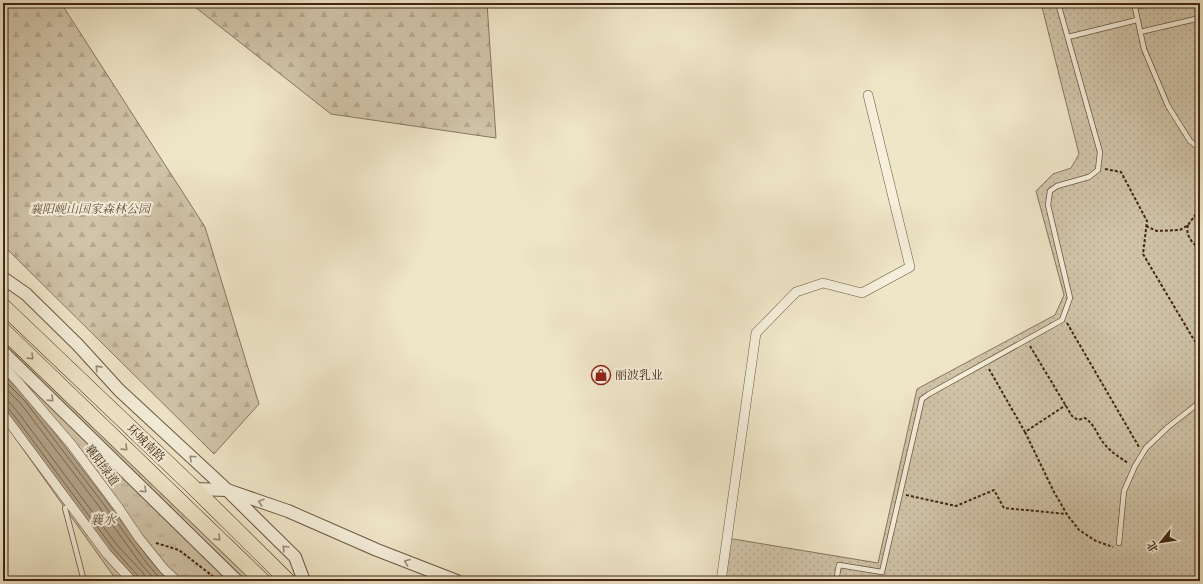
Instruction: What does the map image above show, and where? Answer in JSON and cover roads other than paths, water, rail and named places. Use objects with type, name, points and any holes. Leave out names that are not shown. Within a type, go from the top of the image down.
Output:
[{"type":"highway","name":"环城南路","points":[[3,306],[195,489],[288,581]]},
{"type":"highway","name":"环城南路","points":[[3,330],[259,577]]},
{"type":"street","points":[[721,581],[756,333],[796,292],[823,283],[862,293],[910,267],[868,95]]},
{"type":"street","points":[[3,278],[26,294],[78,345],[119,390],[227,490],[295,557],[304,581]]},
{"type":"street","points":[[3,352],[237,581]]},
{"type":"street","name":"襄阳绿道","points":[[3,366],[71,444],[139,538],[164,569],[177,581]]},
{"type":"street","points":[[3,414],[107,554],[132,581]]},
{"type":"street","points":[[195,489],[227,490],[288,511],[377,550],[457,581]]},
{"type":"lane","points":[[836,581],[839,565],[882,572],[922,399],[985,362],[1062,320],[1070,298],[1048,205],[1050,191],[1058,186],[1089,177],[1098,170],[1100,152],[1058,3]]},
{"type":"lane","points":[[1153,3],[1134,5],[1144,49],[1168,106],[1190,141],[1200,149]]},
{"type":"lane","points":[[1140,32],[1200,18]]},
{"type":"lane","points":[[1068,38],[1137,20]]},
{"type":"lane","points":[[1119,542],[1124,491],[1134,467],[1146,448],[1168,427],[1200,402]]},
{"type":"lane","points":[[65,508],[84,581]]},
{"type":"water","name":"襄水","points":[[3,374],[28,398],[149,559],[168,581],[138,581],[110,551],[13,420],[3,409]]},
{"type":"place","name":"丽波乳业","points":[[601,375]]},
{"type":"park label","name":"襄阳岘山国家森林公园","points":[[90,209]]}]
